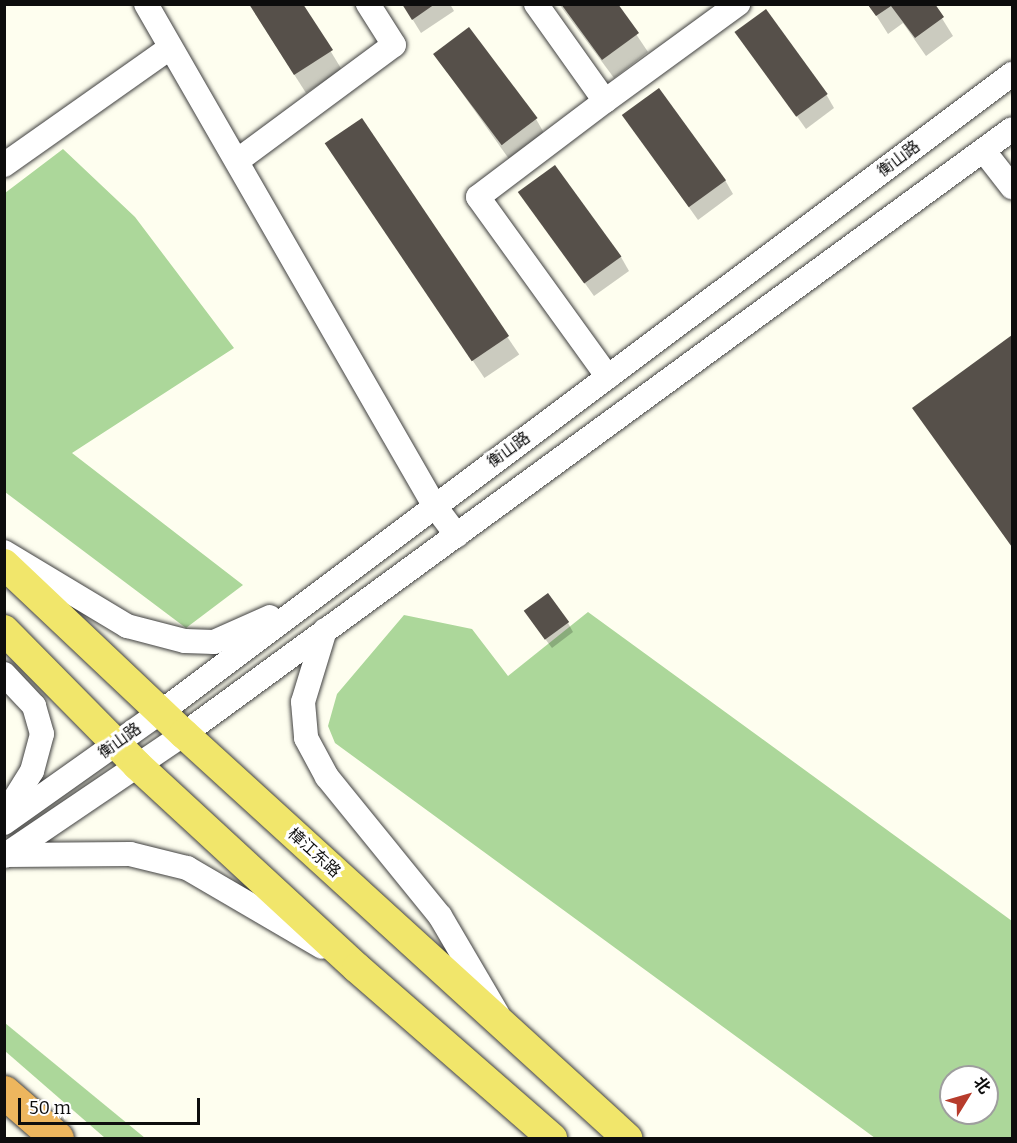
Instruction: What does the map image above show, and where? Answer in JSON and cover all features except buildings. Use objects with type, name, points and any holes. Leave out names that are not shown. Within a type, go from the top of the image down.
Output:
[{"type":"highway","points":[[4,1092],[57,1138]]},
{"type":"main road","name":"樟江东路","points":[[4,564],[184,734],[627,1138]]},
{"type":"main road","points":[[4,630],[127,755],[357,968],[552,1138]]},
{"type":"street","points":[[146,4],[434,505],[457,535]]},
{"type":"street","points":[[237,161],[394,45],[368,4]]},
{"type":"street","points":[[536,4],[605,101]]},
{"type":"street","points":[[608,377],[478,197],[738,4]]},
{"type":"street","points":[[4,165],[170,48]]},
{"type":"street","name":"衡山路","points":[[5,856],[127,755],[161,712],[434,505],[1012,74]]},
{"type":"street","name":"衡山路","points":[[4,823],[127,755],[184,734],[1012,129]]},
{"type":"street","points":[[984,151],[1012,187]]},
{"type":"street","points":[[4,552],[127,626],[185,641],[214,642],[308,600]]},
{"type":"street","points":[[325,630],[303,702],[306,738],[327,777],[440,916],[506,1028]]},
{"type":"street","points":[[4,674],[34,706],[42,734],[32,771],[4,816]]},
{"type":"street","points":[[5,856],[129,854],[187,868],[357,968]]},
{"type":"green space","points":[[63,149],[135,217],[234,348],[72,453],[243,585],[186,628],[5,492],[5,193]]},
{"type":"green space","points":[[588,612],[1012,921],[1012,1138],[875,1138],[335,743],[328,726],[337,694],[404,615],[472,629],[508,676]]},
{"type":"green space","points":[[5,1023],[145,1138],[105,1138],[5,1051]]}]
